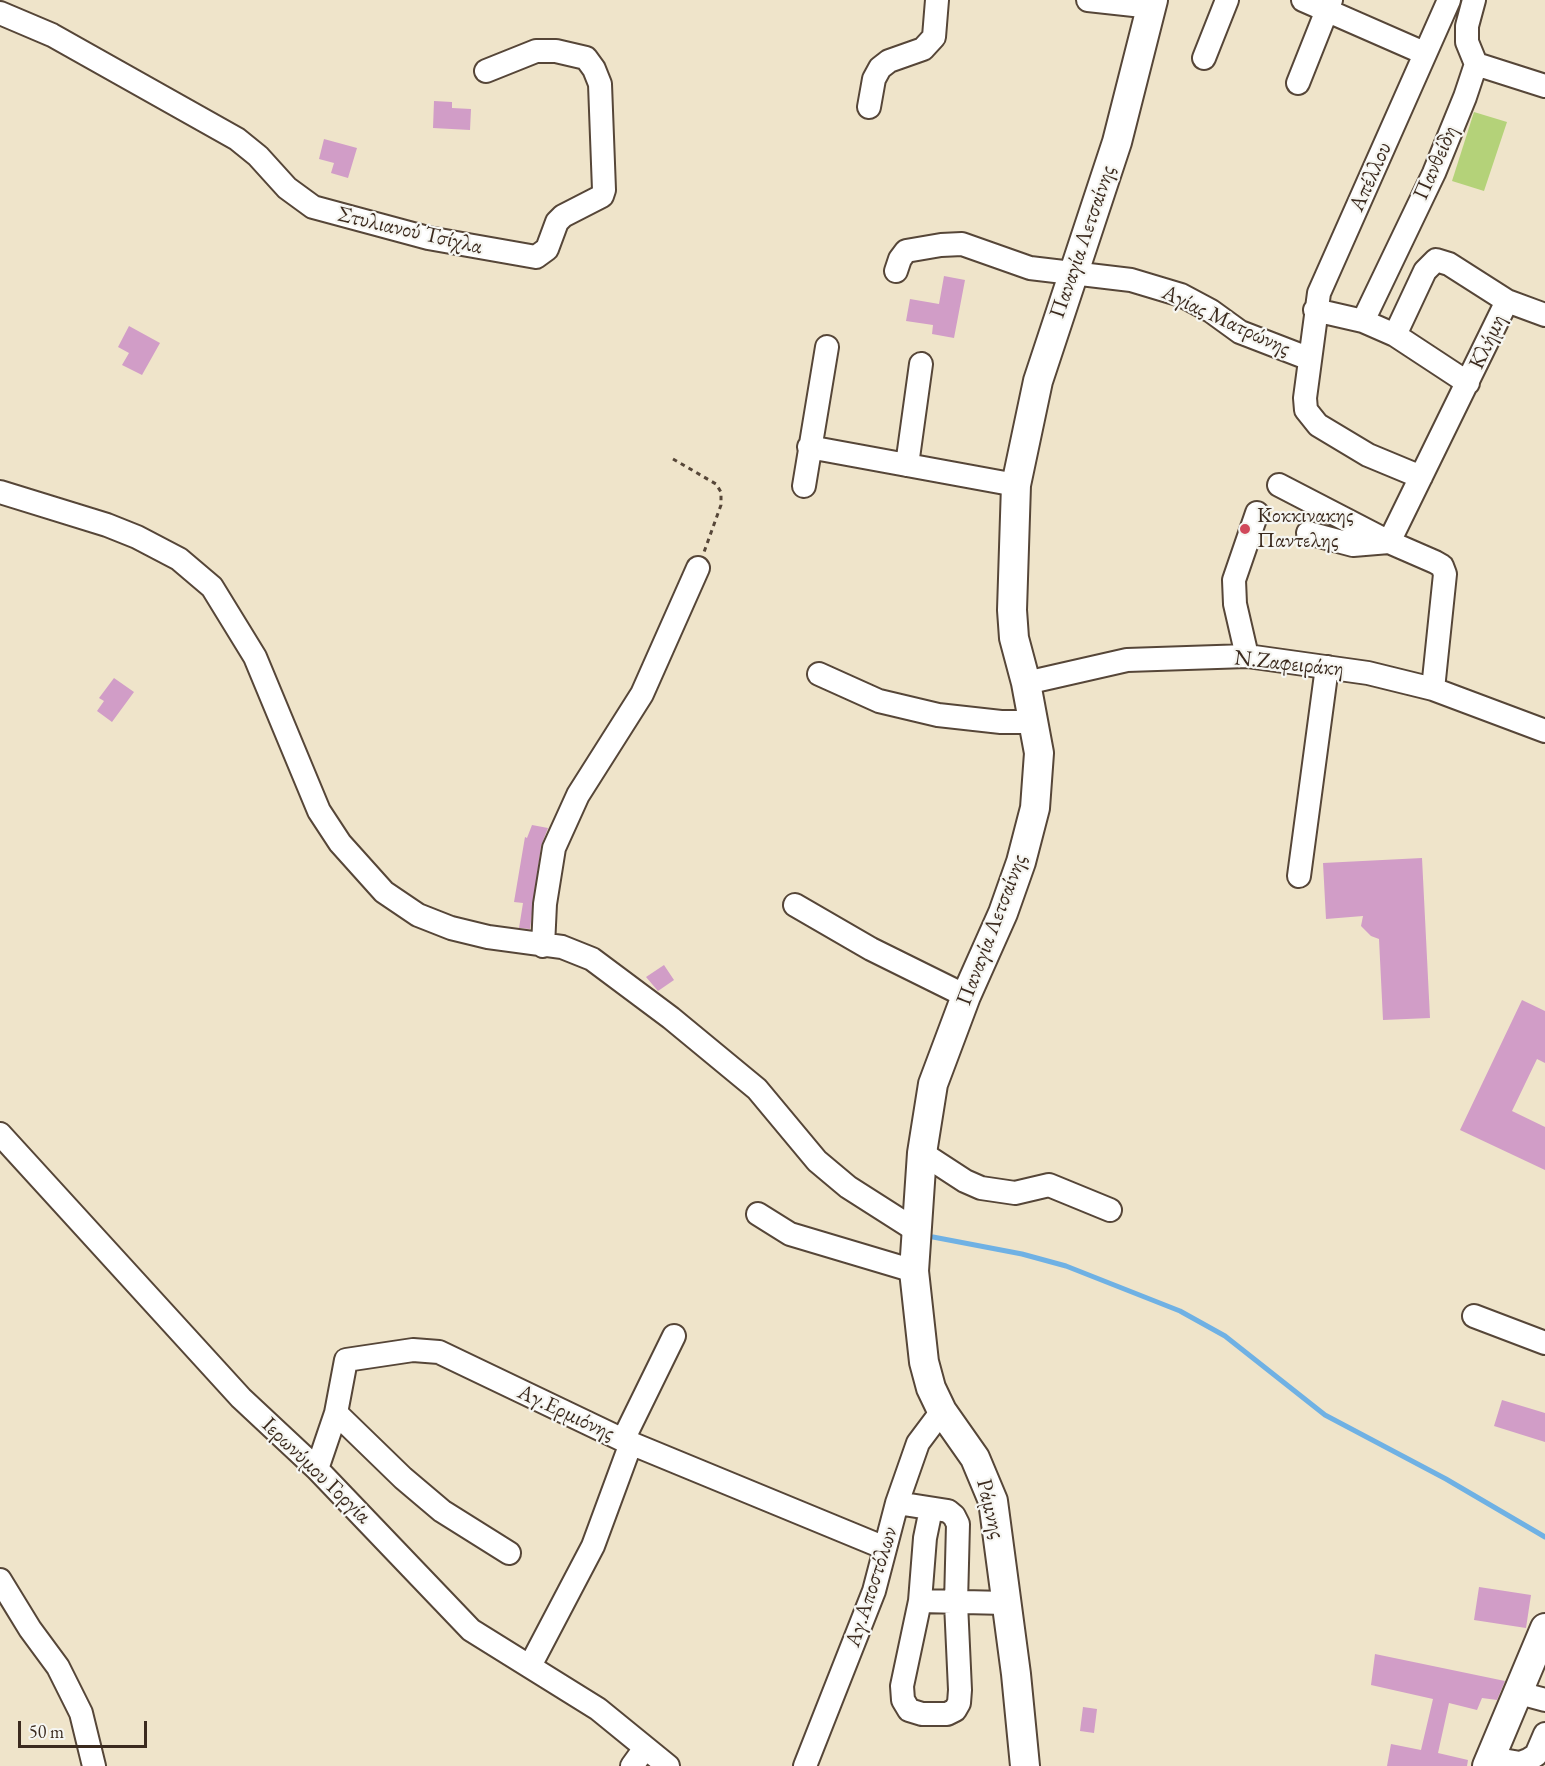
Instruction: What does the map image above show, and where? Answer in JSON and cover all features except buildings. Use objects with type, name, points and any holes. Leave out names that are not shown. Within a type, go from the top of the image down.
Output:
[{"type":"main road","name":"Παναγία Λετσαίνης","points":[[917,1230],[922,1153],[933,1084],[966,996],[1004,913],[1029,832],[1040,776],[1035,722],[1014,638],[1012,610],[1016,485],[1038,381],[1117,142],[1152,4]]},
{"type":"main road","name":"Ράμνης","points":[[917,1230],[914,1271],[924,1362],[942,1410],[975,1458],[988,1485],[997,1523],[1025,1766]]},
{"type":"main road","points":[[1489,1762],[1532,1696],[1545,1628]]},
{"type":"street","points":[[868,107],[874,79],[880,68],[889,61],[923,49],[934,37],[937,0]]},
{"type":"street","points":[[1088,0],[1152,4]]},
{"type":"street","points":[[1204,58],[1227,0]]},
{"type":"street","points":[[1303,0],[1329,5],[1424,53]]},
{"type":"street","name":"Απέλλου","points":[[1421,477],[1368,455],[1311,419],[1306,410],[1305,398],[1319,293],[1449,0]]},
{"type":"street","points":[[1474,0],[1467,34],[1476,64],[1545,86]]},
{"type":"street","points":[[1298,83],[1329,5]]},
{"type":"street","name":"Στυλιανού Τσίχλα","points":[[0,13],[52,35],[237,139],[258,156],[287,188],[313,207],[428,238],[536,257],[547,249],[557,222],[563,216],[596,199],[604,190],[600,84],[586,58],[556,51],[536,51],[486,71]]},
{"type":"street","name":"Πανθείδη","points":[[1363,321],[1434,173],[1476,64]]},
{"type":"street","name":"Αγίας Ματρώνης","points":[[896,271],[906,251],[941,244],[962,244],[1030,268],[1131,280],[1181,296],[1211,311],[1240,332],[1310,359]]},
{"type":"street","points":[[1395,335],[1425,271],[1431,263],[1442,260],[1507,301],[1545,315]]},
{"type":"street","name":"Κλήμη","points":[[1389,542],[1507,301]]},
{"type":"street","points":[[1315,310],[1363,321],[1395,335],[1468,383]]},
{"type":"street","points":[[804,486],[827,347]]},
{"type":"street","points":[[907,465],[921,364]]},
{"type":"street","points":[[809,447],[1016,485]]},
{"type":"street","points":[[1279,485],[1389,542],[1442,566],[1445,574],[1433,689]]},
{"type":"street","points":[[0,492],[117,529],[161,549],[198,573],[212,587],[246,639],[319,811],[340,843],[384,892],[428,921],[488,937],[562,947],[592,959],[671,1018],[757,1089],[817,1161],[848,1187],[917,1230]]},
{"type":"street","points":[[1247,656],[1235,603],[1234,580],[1257,513]]},
{"type":"street","points":[[1308,533],[1353,545],[1389,542]]},
{"type":"street","points":[[543,946],[545,904],[554,848],[578,795],[642,694],[698,568]]},
{"type":"street","name":"Ν.Ζαφειράκη","points":[[1026,683],[1127,660],[1247,656],[1368,673],[1433,689],[1545,731]]},
{"type":"street","points":[[1299,876],[1327,667]]},
{"type":"street","points":[[819,674],[879,701],[938,715],[1000,722],[1035,722]]},
{"type":"street","points":[[795,905],[871,949],[966,996]]},
{"type":"street","name":"Ιερωνύμου Γοργία","points":[[0,1134],[241,1398],[317,1469],[471,1630],[597,1709],[638,1757],[668,1766]]},
{"type":"street","points":[[922,1153],[965,1181],[981,1188],[1015,1193],[1049,1185],[1110,1210]]},
{"type":"street","points":[[758,1214],[790,1234],[914,1271]]},
{"type":"street","points":[[1474,1316],[1545,1343]]},
{"type":"street","points":[[530,1666],[593,1546],[627,1441],[674,1336]]},
{"type":"street","name":"Αγ.Ερμιόνης","points":[[317,1469],[336,1413],[346,1360],[413,1350],[439,1352],[627,1441],[885,1548]]},
{"type":"street","name":"Αγ.Αποστόλων","points":[[805,1766],[874,1592],[897,1503],[918,1443],[942,1410]]},
{"type":"street","points":[[336,1413],[403,1478],[442,1511],[508,1552]]},
{"type":"street","points":[[897,1503],[948,1511],[958,1524],[956,1603],[959,1703],[955,1710],[947,1714],[909,1710],[903,1700],[902,1686],[920,1601],[925,1538],[931,1509]]},
{"type":"street","points":[[0,1580],[30,1629],[58,1667],[81,1713],[94,1766]]},
{"type":"street","points":[[920,1601],[1006,1602]]},
{"type":"street","points":[[1489,1762],[1520,1763],[1528,1760],[1536,1755],[1545,1734]]},
{"type":"path","points":[[673,459],[716,484],[721,492],[721,504],[698,568]]},
{"type":"green space","points":[[1474,112],[1507,122],[1484,191],[1452,181]]},
{"type":"waterway","points":[[933,1237],[1022,1254],[1066,1266],[1180,1311],[1225,1336],[1325,1415],[1446,1479],[1545,1537]]},
{"type":"place","name":"Κοκκινακης Παντελης","points":[[1245,529]]}]
